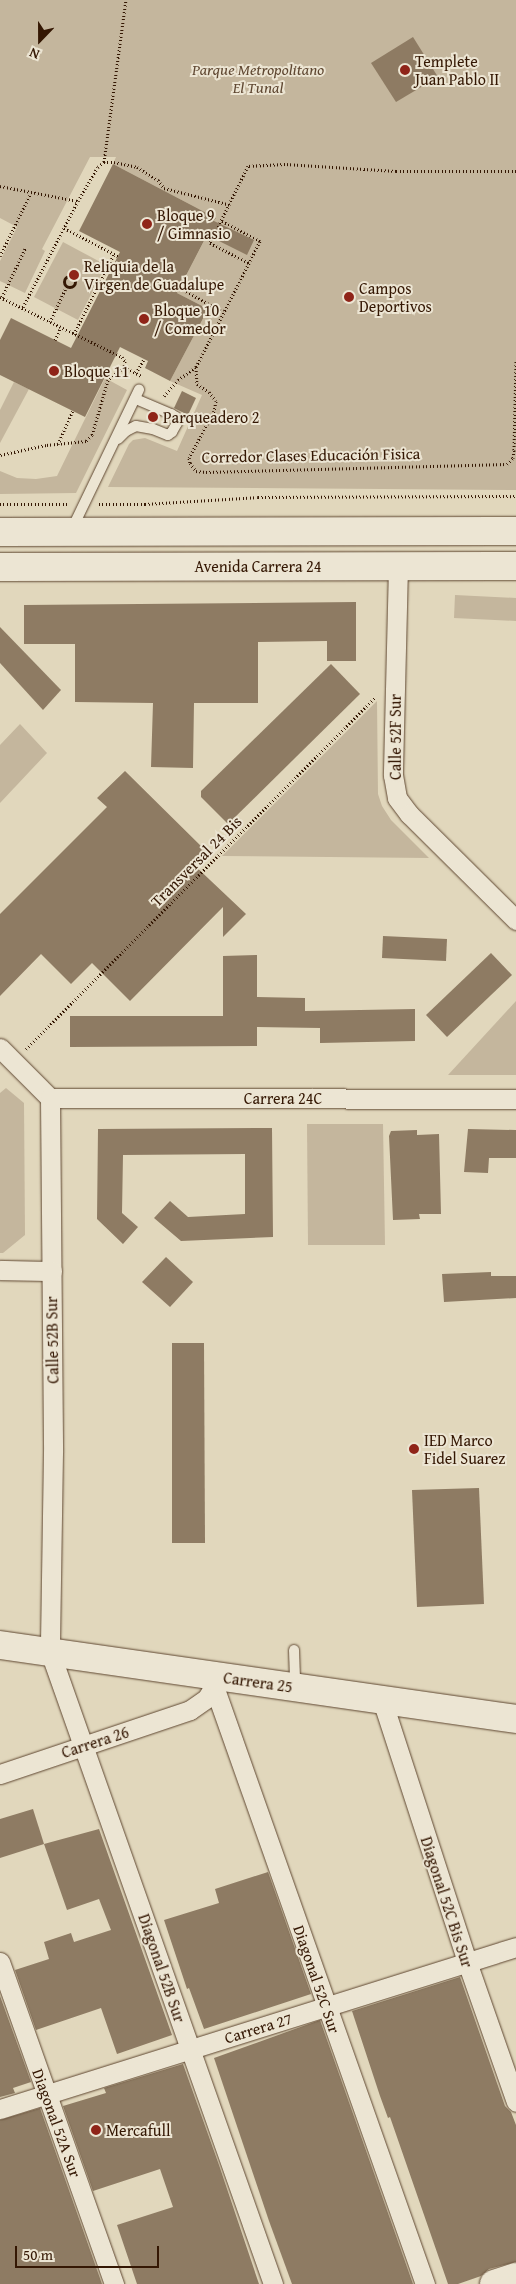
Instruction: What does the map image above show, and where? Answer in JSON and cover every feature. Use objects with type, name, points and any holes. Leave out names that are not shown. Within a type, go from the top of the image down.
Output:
[{"type":"main road","points":[[0,532],[516,531]]},
{"type":"main road","name":"Avenida Carrera 24","points":[[0,567],[516,566]]},
{"type":"main road","name":"Carrera 25","points":[[0,1645],[212,1681],[295,1687],[516,1718]]},
{"type":"main road","points":[[494,2284],[516,2277]]},
{"type":"street","name":"Calle 52F Sur","points":[[398,566],[393,775],[397,798],[409,814],[516,920]]},
{"type":"street","points":[[0,1048],[50,1098]]},
{"type":"street","name":"Carrera 24C","points":[[50,1098],[516,1098]]},
{"type":"street","name":"Calle 52B Sur","points":[[50,1098],[54,1452],[50,1652]]},
{"type":"street","points":[[0,1270],[52,1271]]},
{"type":"street","name":"Diagonal 52B Sur","points":[[50,1652],[273,2284]]},
{"type":"street","name":"Carrera 26","points":[[0,1774],[190,1710],[207,1698],[212,1681]]},
{"type":"street","name":"Diagonal 52C Sur","points":[[212,1681],[424,2284]]},
{"type":"street","name":"Diagonal 52C Bis Sur","points":[[382,1700],[467,1962],[516,2102]]},
{"type":"street","name":"Carrera 26","points":[[190,1710],[213,1712],[224,1716]]},
{"type":"street","name":"Carrera 27","points":[[0,2109],[516,1947]]},
{"type":"street","name":"Diagonal 52A Sur","points":[[0,1962],[114,2284]]},
{"type":"lane","points":[[70,532],[112,445],[137,395],[176,418],[177,423],[172,432],[165,434],[153,429],[136,426],[126,430],[112,445]]},
{"type":"lane","points":[[294,1650],[295,1687]]},
{"type":"path","points":[[104,162],[126,0]]},
{"type":"path","points":[[23,307],[78,200],[98,167],[104,162],[137,167],[158,180],[164,188],[230,205]]},
{"type":"path","points":[[249,263],[210,243],[248,166],[285,164],[396,171],[516,171]]},
{"type":"path","points":[[0,186],[78,200]]},
{"type":"path","points":[[0,256],[31,193]]},
{"type":"path","points":[[137,395],[158,400],[166,395],[178,380],[196,367],[260,241],[222,221]]},
{"type":"path","points":[[64,228],[94,241],[116,255],[74,334]]},
{"type":"path","points":[[0,455],[58,444],[86,441],[92,435],[108,380],[124,367],[122,357],[1,297],[26,247]]},
{"type":"path","points":[[50,322],[68,286]]},
{"type":"path","points":[[180,288],[223,312]]},
{"type":"path","points":[[55,340],[61,327]]},
{"type":"path","points":[[136,373],[144,359]]},
{"type":"path","name":"Corredor Clases Educación Fisica","points":[[196,367],[197,384],[209,392],[216,401],[214,411],[189,458],[196,471],[206,472],[508,464],[513,458],[514,450],[516,361]]},
{"type":"path","points":[[58,444],[73,410]]},
{"type":"path","points":[[0,504],[144,504],[258,497],[516,496]]},
{"type":"path","name":"Transversal 24 Bis","points":[[13,1062],[396,678]]},
{"type":"green space","name":"Parque Metropolitano El Tunal","points":[[0,0],[516,0],[516,490],[108,487],[129,444],[133,440],[145,438],[177,451],[202,395],[170,381],[208,309],[177,293],[216,218],[113,164],[116,157],[90,157],[42,249],[45,251],[25,293],[0,281],[0,261],[17,227],[0,218]]},
{"type":"green space","points":[[63,242],[106,265],[78,320],[34,297]]},
{"type":"green space","points":[[105,378],[127,390],[76,493],[0,494],[0,471],[17,478],[36,479],[57,476]]},
{"type":"green space","points":[[14,382],[29,389],[0,443],[0,410]]},
{"type":"green space","points":[[455,595],[516,598],[516,621],[454,618]]},
{"type":"green space","points":[[377,701],[378,794],[382,806],[391,820],[429,858],[222,856]]},
{"type":"green space","points":[[20,724],[47,753],[0,803],[0,745]]},
{"type":"green space","points":[[516,1001],[516,1075],[448,1075]]},
{"type":"green space","points":[[6,1088],[24,1103],[25,1235],[3,1253],[0,1253],[0,1093]]},
{"type":"green space","points":[[307,1124],[383,1124],[385,1245],[308,1245]]},
{"type":"building","name":"Templete Juan Pablo II","points":[[413,37],[438,77],[396,102],[371,63]]},
{"type":"building","points":[[113,164],[216,218],[214,221],[254,240],[247,255],[207,235],[177,293],[208,309],[170,381],[145,368],[148,361],[120,347],[85,417],[0,375],[0,340],[11,318],[71,348],[120,252],[79,231]]},
{"type":"building","points":[[182,391],[196,398],[188,415],[174,408]]},
{"type":"building","points":[[356,602],[356,661],[327,661],[327,641],[258,642],[258,703],[194,703],[193,768],[151,767],[153,703],[75,702],[75,644],[24,644],[24,605]]},
{"type":"building","points":[[0,627],[61,690],[43,710],[0,663]]},
{"type":"building","points":[[331,664],[360,694],[228,824],[201,797],[201,791]]},
{"type":"building","points":[[125,771],[205,850],[192,863],[246,914],[223,937],[223,907],[130,1001],[92,963],[71,984],[41,954],[0,996],[0,914],[107,807],[97,798]]},
{"type":"building","points":[[383,936],[447,939],[446,961],[382,958]]},
{"type":"building","points":[[491,953],[512,975],[447,1037],[426,1015]]},
{"type":"building","points":[[257,955],[257,997],[305,998],[305,1011],[415,1009],[415,1041],[320,1043],[320,1028],[257,1027],[257,1046],[70,1047],[70,1016],[223,1016],[223,956]]},
{"type":"building","points":[[272,1128],[273,1237],[181,1241],[154,1218],[170,1201],[188,1217],[245,1214],[245,1154],[123,1155],[122,1213],[138,1227],[123,1244],[97,1219],[98,1129]]},
{"type":"building","points":[[468,1129],[516,1130],[516,1158],[489,1158],[488,1173],[464,1172]]},
{"type":"building","points":[[417,1130],[417,1135],[439,1134],[441,1214],[419,1214],[420,1219],[393,1220],[389,1136],[391,1131]]},
{"type":"building","points":[[166,1257],[193,1282],[170,1307],[142,1282]]},
{"type":"building","points":[[491,1272],[491,1276],[516,1276],[516,1298],[444,1302],[442,1274]]},
{"type":"building","points":[[172,1343],[204,1343],[205,1543],[172,1543]]},
{"type":"building","points":[[479,1488],[484,1604],[417,1607],[412,1490]]},
{"type":"building","points":[[33,1809],[44,1844],[0,1858],[0,1819]]},
{"type":"building","points":[[99,1829],[172,2035],[117,2054],[101,2008],[36,2030],[15,1970],[49,1959],[44,1942],[71,1933],[74,1942],[111,1930],[99,1899],[67,1910],[44,1844]]},
{"type":"building","points":[[268,1872],[311,1994],[204,2029],[189,1988],[187,1989],[164,1920],[219,1903],[215,1889]]},
{"type":"building","points":[[460,1977],[505,2106],[511,2112],[516,2125],[516,2262],[489,2269],[481,2276],[458,2284],[448,2284],[390,2117],[388,2118],[380,2096],[352,2011]]},
{"type":"building","points":[[0,1996],[31,2082],[13,2088],[15,2093],[0,2097]]},
{"type":"building","points":[[320,2020],[413,2284],[292,2284],[269,2221],[214,2058]]},
{"type":"building","points":[[183,2064],[259,2284],[137,2284],[117,2225],[173,2207],[160,2169],[93,2191],[63,2106],[106,2093],[104,2088]]},
{"type":"building","points":[[40,2108],[102,2284],[0,2284],[0,2120]]},
{"type":"place","name":"Templete Juan Pablo II","points":[[405,70]]},
{"type":"place","name":"Bloque 9 / Gimnasio","points":[[147,224]]},
{"type":"place","name":"Reliquia de la Virgen de Guadalupe","points":[[74,275]]},
{"type":"place","name":"Campos Deportivos","points":[[349,297]]},
{"type":"place","name":"Bloque 10 / Comedor","points":[[144,319]]},
{"type":"place","name":"Bloque 11","points":[[54,371]]},
{"type":"place","name":"Parqueadero 2","points":[[153,417]]},
{"type":"place","name":"IED Marco Fidel Suarez","points":[[414,1449]]},
{"type":"place","name":"Mercafull","points":[[96,2130]]}]
